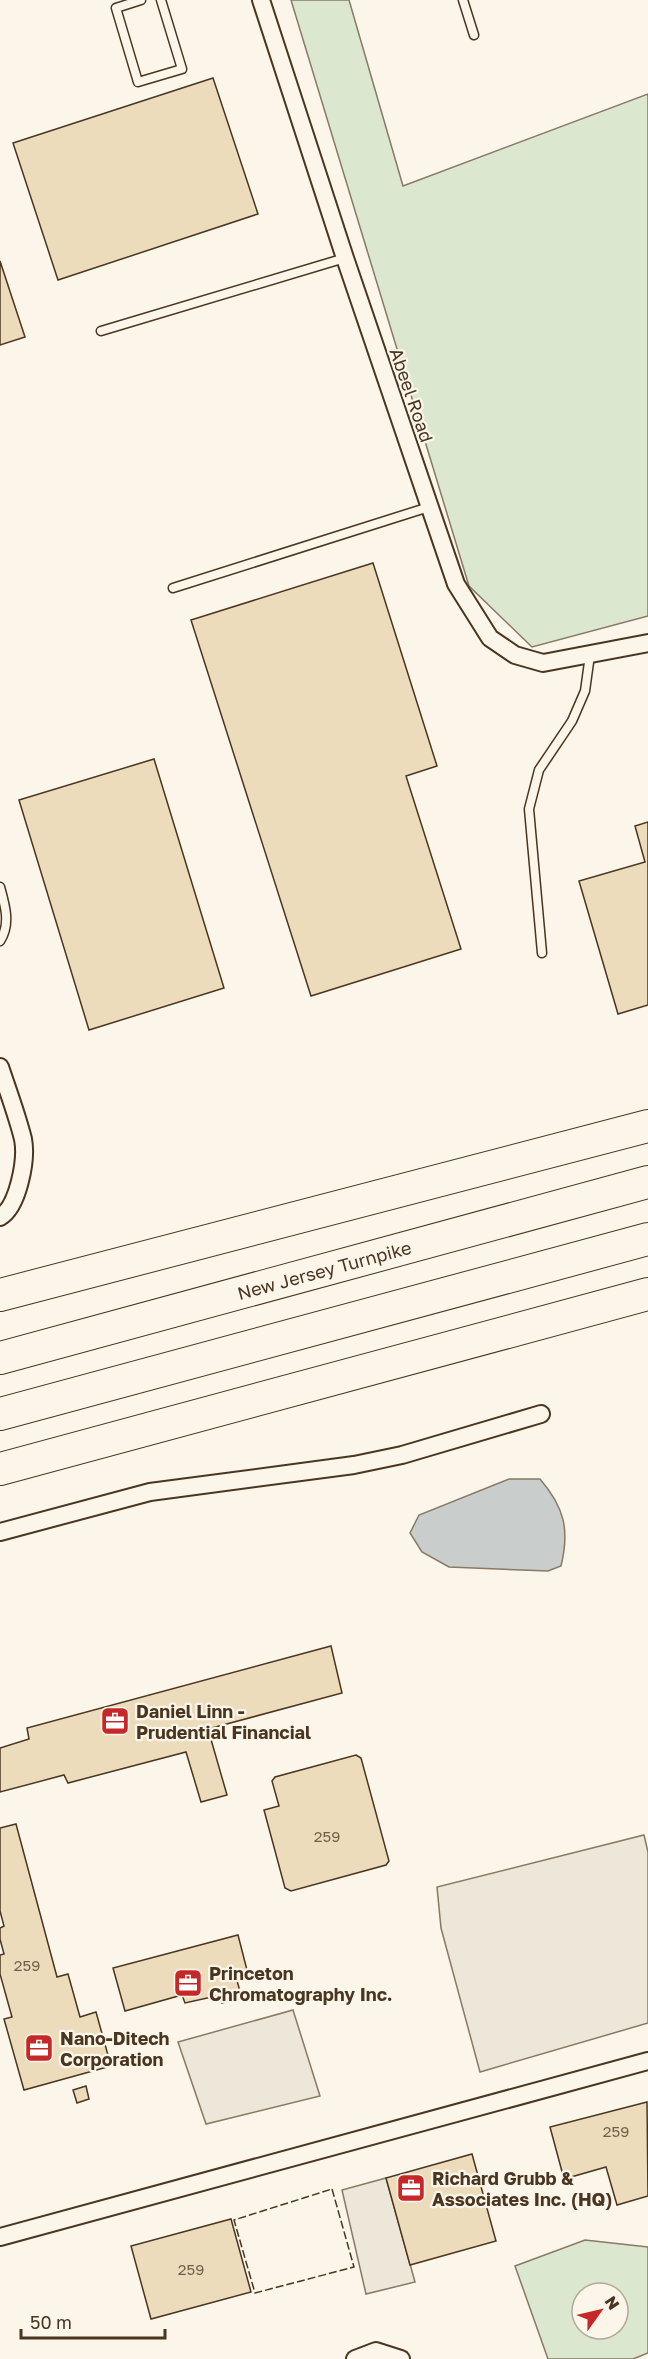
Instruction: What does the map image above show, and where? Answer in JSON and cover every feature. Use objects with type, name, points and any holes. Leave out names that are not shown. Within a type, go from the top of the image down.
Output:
[{"type":"highway","points":[[0,1295],[648,1126]]},
{"type":"highway","name":"New Jersey Turnpike","points":[[0,1358],[648,1182]]},
{"type":"highway","points":[[0,1414],[648,1239]]},
{"type":"highway","points":[[0,1469],[648,1294]]},
{"type":"street","name":"Abeel Road","points":[[261,0],[345,258],[456,584],[490,638],[515,655],[543,663],[590,656],[648,643]]},
{"type":"street","points":[[0,1067],[24,1142],[18,1192],[9,1212],[0,1217]]},
{"type":"street","points":[[0,1532],[150,1492],[354,1465],[383,1459],[541,1414]]},
{"type":"street","points":[[0,2237],[648,2061]]},
{"type":"street","points":[[355,2359],[376,2351],[401,2359]]},
{"type":"lane","points":[[141,0],[116,8],[138,82],[182,69],[161,0]]},
{"type":"lane","points":[[463,0],[474,35]]},
{"type":"lane","points":[[101,331],[345,258]]},
{"type":"lane","points":[[173,588],[429,507]]},
{"type":"lane","points":[[542,953],[529,809],[539,770],[572,721],[585,692],[590,656]]},
{"type":"lane","points":[[0,887],[6,908],[6,932],[0,941]]},
{"type":"green space","points":[[291,0],[349,0],[403,186],[648,94],[648,616],[532,647],[469,586]]},
{"type":"green space","points":[[585,2240],[648,2247],[648,2353],[633,2359],[548,2359],[515,2266]]},
{"type":"shaded area","points":[[509,1479],[540,1479],[555,1499],[565,1530],[561,1566],[548,1571],[449,1567],[422,1552],[410,1533],[419,1515]]},
{"type":"shaded area","points":[[644,1835],[648,1852],[648,2023],[480,2072],[441,1928],[437,1887]]},
{"type":"shaded area","points":[[293,2010],[320,2096],[206,2124],[178,2042]]},
{"type":"shaded area","points":[[386,2178],[415,2282],[366,2294],[342,2190]]},
{"type":"building","points":[[213,78],[258,214],[58,280],[13,143]]},
{"type":"building","points":[[0,261],[25,337],[0,345]]},
{"type":"building","points":[[373,563],[437,766],[406,776],[461,949],[311,996],[191,620]]},
{"type":"building","points":[[154,759],[224,988],[89,1030],[19,800]]},
{"type":"building","points":[[648,822],[648,1005],[618,1014],[579,881],[645,862],[635,826]]},
{"type":"building","points":[[331,1646],[342,1693],[208,1729],[227,1795],[201,1802],[186,1752],[68,1783],[64,1775],[0,1792],[0,1748],[29,1739],[27,1728]]},
{"type":"building","points":[[356,1755],[361,1758],[389,1861],[386,1865],[291,1891],[285,1888],[264,1810],[279,1806],[272,1781],[275,1777]]},
{"type":"building","points":[[16,1824],[57,1977],[68,1974],[80,2017],[96,2012],[111,2066],[24,2090],[4,2019],[12,2017],[0,1974],[0,1955],[4,1954],[0,1928],[4,1926],[0,1911],[0,1828]]},
{"type":"building","points":[[238,1935],[247,1970],[235,1974],[242,1998],[222,2003],[221,1995],[185,2003],[182,1995],[125,2011],[113,1968]]},
{"type":"building","points":[[86,2086],[89,2099],[77,2103],[73,2090]]},
{"type":"building","points":[[647,2102],[648,2196],[617,2205],[606,2167],[564,2179],[550,2127]]},
{"type":"building","points":[[472,2154],[496,2241],[410,2265],[386,2178]]},
{"type":"building","points":[[231,2219],[251,2292],[151,2319],[131,2246]]},
{"type":"fence","points":[[332,2189],[354,2267],[255,2293],[234,2220],[332,2189]]},
{"type":"place","name":"Daniel Linn - Prudential Financial","points":[[115,1721]]},
{"type":"place","name":"Princeton Chromatography Inc.","points":[[188,1983]]},
{"type":"place","name":"Nano-Ditech Corporation","points":[[39,2048]]},
{"type":"place","name":"Richard Grubb & Associates Inc. (HQ)","points":[[411,2188]]}]
